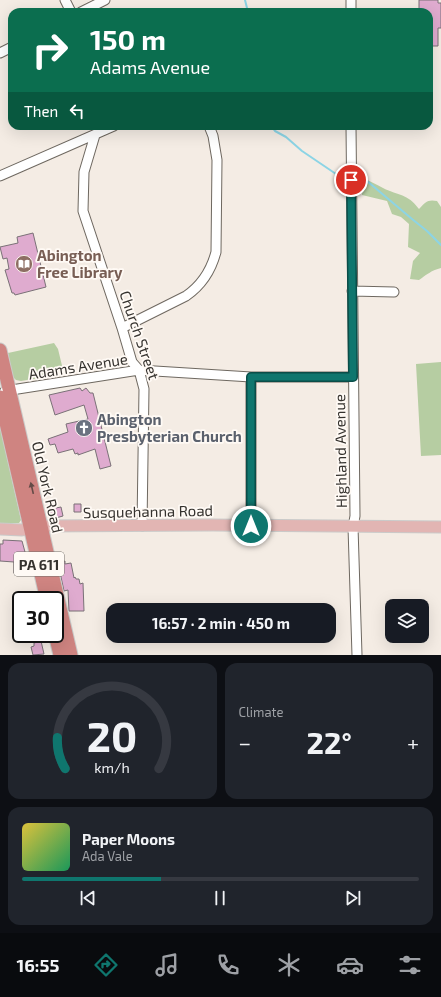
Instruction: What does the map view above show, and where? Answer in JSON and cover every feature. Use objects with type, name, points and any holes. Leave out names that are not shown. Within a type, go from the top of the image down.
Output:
[{"type":"highway","name":"Old York Road","points":[[0,350],[3,393],[36,527],[71,655]]},
{"type":"highway","name":"Old York Road","points":[[36,527],[46,591]]},
{"type":"highway","points":[[57,643],[60,655]]},
{"type":"main road","name":"Susquehanna Road","points":[[0,529],[22,530],[36,527],[142,526],[441,526]]},
{"type":"street","points":[[89,8],[105,0]]},
{"type":"street","points":[[0,176],[106,130]]},
{"type":"street","points":[[122,328],[186,296],[194,290],[207,275],[213,264],[216,252],[217,160],[211,130]]},
{"type":"street","name":"Highland Avenue","points":[[351,130],[355,516],[353,527],[356,655]]},
{"type":"street","name":"Church Street","points":[[95,135],[84,172],[83,211],[132,362],[139,370],[144,389],[142,526]]},
{"type":"street","points":[[352,291],[394,292]]},
{"type":"street","name":"Adams Avenue","points":[[3,393],[139,370],[251,377],[353,377]]},
{"type":"street","points":[[251,377],[251,526]]},
{"type":"green space","points":[[363,178],[389,191],[407,197],[419,209],[431,200],[437,201],[441,207],[441,268],[432,271],[419,280],[410,279],[413,261],[420,253],[408,247],[409,224],[401,217],[392,214],[387,201],[362,195]]},
{"type":"green space","points":[[54,343],[58,349],[64,374],[21,381],[16,380],[13,377],[8,353]]},
{"type":"green space","points":[[441,362],[441,455],[421,456],[416,364]]},
{"type":"green space","points":[[0,427],[21,520],[19,523],[0,523]]},
{"type":"building","points":[[419,0],[438,0],[438,3],[441,3],[441,28],[438,28],[438,46],[433,46],[433,8],[419,8]]},
{"type":"building","name":"Abington Free Library","points":[[33,233],[46,287],[15,295],[12,293],[5,270],[9,269],[7,258],[3,259],[0,247],[18,243],[17,237]]},
{"type":"building","name":"Abington Presbyterian Church","points":[[80,388],[82,391],[86,388],[90,393],[93,393],[111,466],[100,469],[95,449],[78,455],[78,453],[75,454],[73,449],[58,453],[55,444],[50,445],[48,439],[68,432],[66,424],[88,419],[84,405],[55,415],[49,395]]},
{"type":"building","points":[[74,504],[81,504],[81,512],[74,512]]},
{"type":"building","points":[[55,506],[56,508],[61,507],[63,516],[52,519],[49,508]]},
{"type":"building","points":[[3,540],[22,541],[25,552],[25,562],[21,562],[20,573],[14,573],[14,562],[0,561],[0,544],[3,544]]},
{"type":"building","points":[[65,561],[65,564],[71,563],[74,578],[79,579],[80,584],[83,583],[84,611],[69,611],[68,590],[64,591],[58,563]]},
{"type":"building","points":[[34,643],[41,643],[44,654],[33,655],[31,647],[34,646]]},
{"type":"waterway","points":[[245,0],[247,8]]},
{"type":"waterway","points":[[274,130],[339,176]]},
{"type":"waterway","points":[[367,181],[427,231],[441,245]]},
{"type":"place","name":"Abington Free Library","points":[[24,264]]},
{"type":"place","name":"Abington Presbyterian Church","points":[[84,428]]},
{"type":"route","points":[[251,526],[251,377],[353,377],[351,180]]}]
